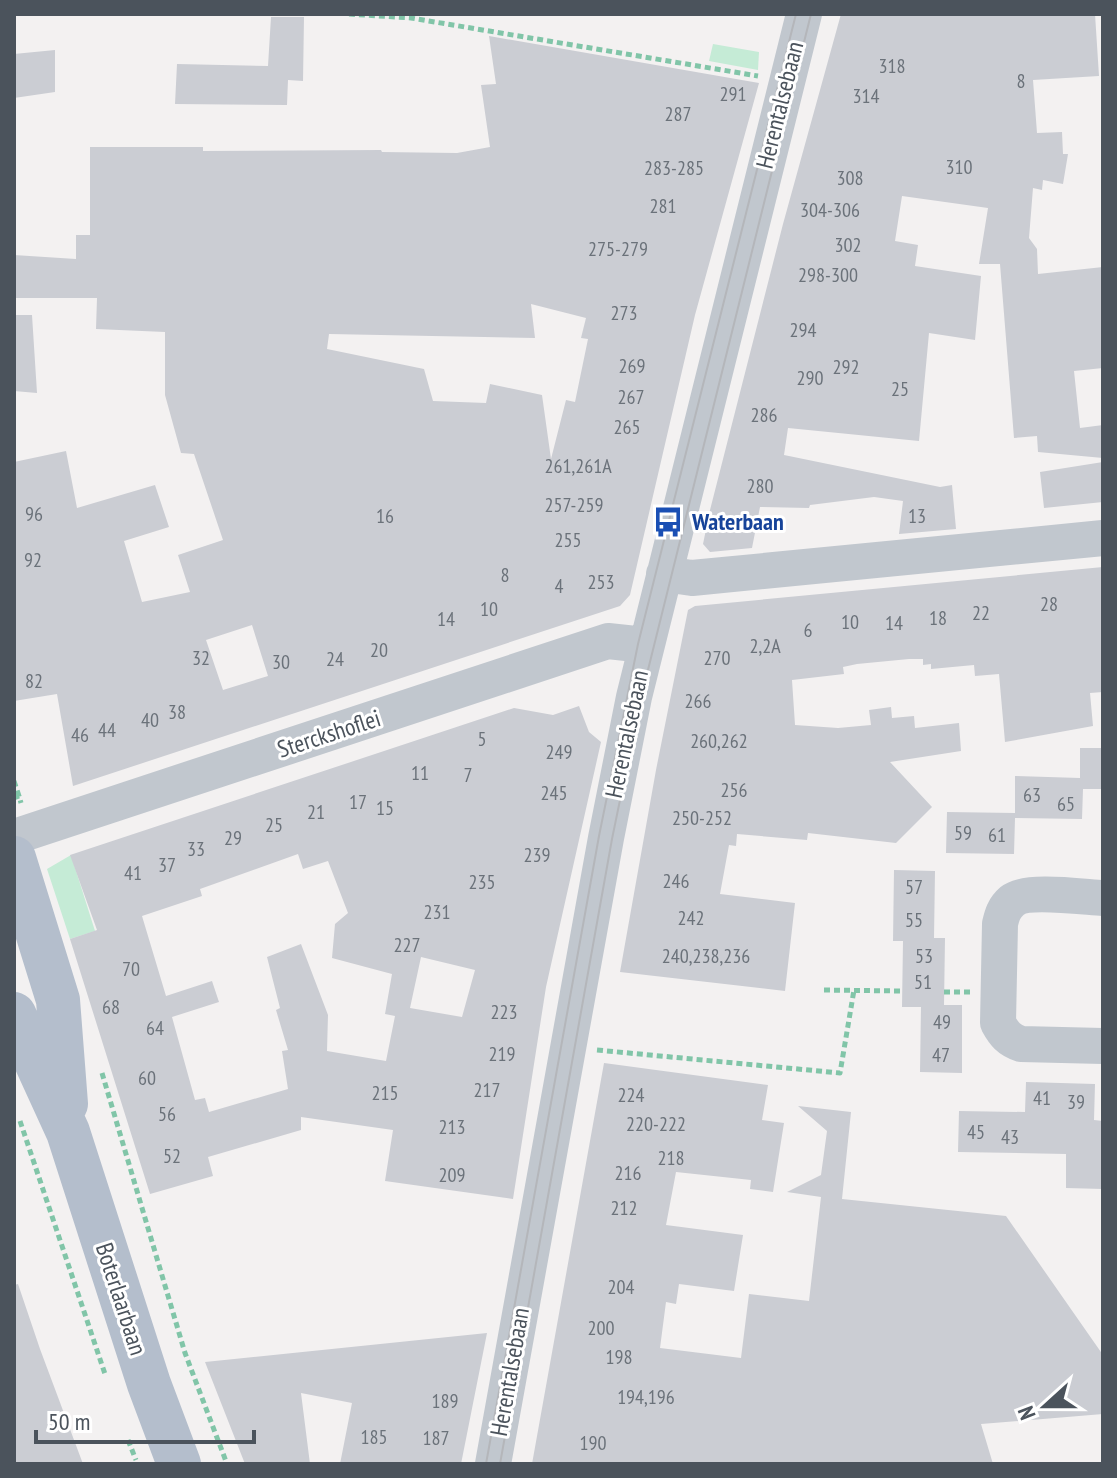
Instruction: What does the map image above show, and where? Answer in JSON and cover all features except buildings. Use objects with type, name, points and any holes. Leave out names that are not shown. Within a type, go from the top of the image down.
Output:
[{"type":"main road","name":"Boterlaarbaan","points":[[14,858],[58,1000],[68,1132]]},
{"type":"main road","name":"Boterlaarbaan","points":[[14,1014],[68,1132],[149,1384],[179,1464]]},
{"type":"street","name":"Herentalsebaan","points":[[493,1464],[606,838],[645,645],[804,14]]},
{"type":"street","points":[[664,574],[692,578],[1103,538]]},
{"type":"street","name":"Sterckshoflei","points":[[14,837],[608,641],[645,645]]},
{"type":"street","points":[[1103,898],[1032,895],[1019,897],[1003,911],[1000,924],[998,1023],[1003,1034],[1021,1044],[1103,1046]]},
{"type":"path","points":[[349,14],[411,18],[786,81]]},
{"type":"path","points":[[14,781],[19,796]]},
{"type":"path","points":[[824,990],[902,991]]},
{"type":"path","points":[[568,1047],[840,1073],[854,990]]},
{"type":"path","points":[[99,1062],[185,1353],[227,1464]]},
{"type":"path","points":[[19,1116],[106,1379]]},
{"type":"path","points":[[127,1436],[137,1464]]},
{"type":"green space","points":[[713,44],[759,52],[758,70],[709,61]]},
{"type":"green space","points":[[71,855],[95,931],[70,939],[47,869]]},
{"type":"tram line","points":[[486,1464],[599,836],[638,644],[796,14]]},
{"type":"tram line","points":[[500,1464],[612,839],[641,698],[811,14]]},
{"type":"place","name":"Waterbaan","points":[[668,522]]}]
